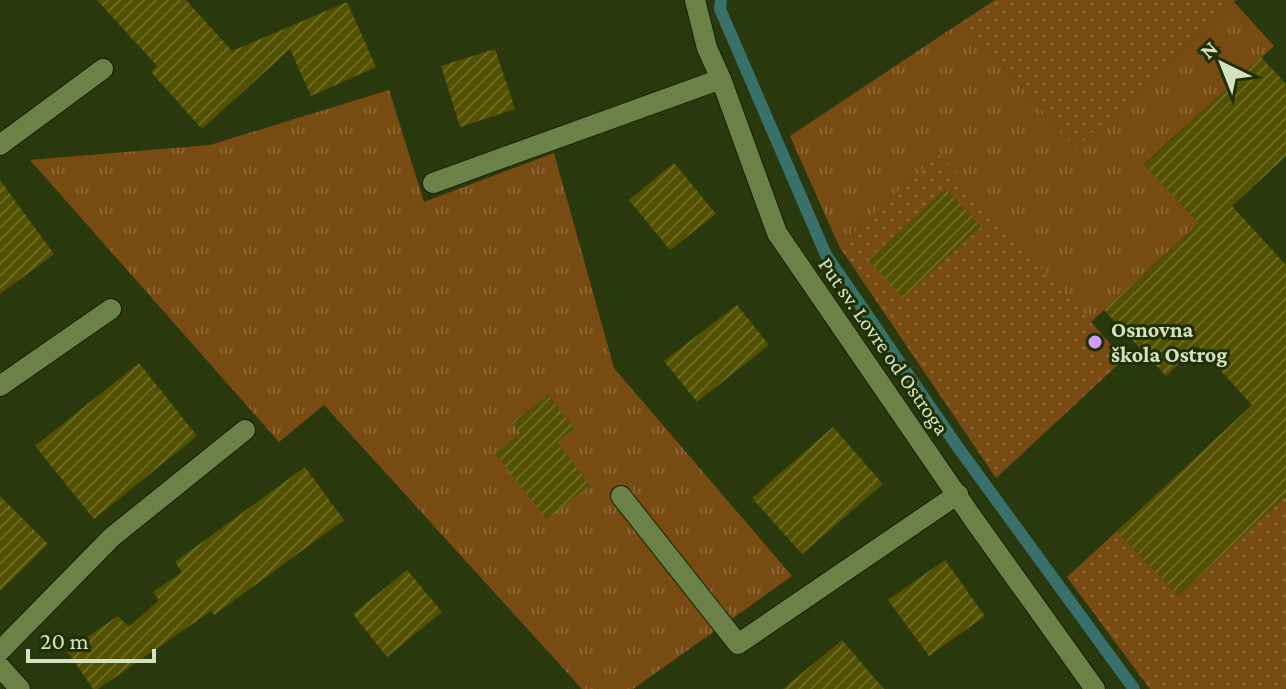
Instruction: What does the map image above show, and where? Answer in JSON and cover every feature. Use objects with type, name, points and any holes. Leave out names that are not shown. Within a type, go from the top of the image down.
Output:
[{"type":"street","name":"Put sv. Lovre od Ostroga","points":[[695,0],[707,48],[777,233],[1095,689]]},
{"type":"street","points":[[0,145],[103,69]]},
{"type":"street","points":[[433,183],[721,79]]},
{"type":"street","points":[[0,386],[111,309]]},
{"type":"street","points":[[0,651],[112,537],[245,430]]},
{"type":"street","points":[[621,496],[738,644],[958,494]]},
{"type":"street","points":[[0,667],[20,689]]},
{"type":"green space","points":[[995,0],[1236,0],[1076,148],[963,21]]},
{"type":"green space","points":[[1234,2],[1274,46],[1144,164],[1199,223],[1090,323],[939,155],[839,246],[790,136],[963,21],[1076,148]]},
{"type":"green space","points":[[389,90],[424,202],[554,153],[614,368],[792,576],[633,689],[582,689],[324,405],[279,442],[30,160],[210,145]]},
{"type":"green space","points":[[939,154],[1124,359],[996,478],[839,246]]},
{"type":"green space","points":[[1286,496],[1286,689],[1150,689],[1067,577],[1117,531],[1178,596]]},
{"type":"building","points":[[97,0],[186,0],[232,51],[347,2],[376,67],[311,96],[290,49],[202,129],[151,72],[157,66]]},
{"type":"building","points":[[495,49],[515,109],[460,127],[441,66]]},
{"type":"building","points":[[1261,57],[1286,84],[1286,156],[1232,206],[1286,265],[1286,496],[1178,596],[1117,531],[1252,405],[1198,346],[1166,376],[1104,310],[1199,223],[1144,165]]},
{"type":"building","points":[[674,163],[716,214],[670,250],[629,200]]},
{"type":"building","points":[[0,180],[54,254],[0,294]]},
{"type":"building","points":[[946,188],[981,227],[903,298],[868,260]]},
{"type":"building","points":[[737,305],[769,345],[697,402],[664,361]]},
{"type":"building","points":[[139,363],[197,436],[94,519],[35,446]]},
{"type":"building","points":[[548,395],[575,429],[557,442],[590,485],[547,520],[495,453],[520,433],[512,423]]},
{"type":"building","points":[[833,427],[883,484],[802,554],[752,498]]},
{"type":"building","points":[[305,467],[344,520],[214,615],[211,611],[98,689],[93,689],[67,651],[118,616],[129,627],[159,600],[153,592],[182,572],[175,562]]},
{"type":"building","points":[[0,496],[48,544],[0,591]]},
{"type":"building","points":[[945,560],[985,616],[929,656],[888,600]]},
{"type":"building","points":[[407,570],[442,612],[387,657],[353,614]]},
{"type":"building","points":[[842,640],[884,689],[783,689]]},
{"type":"waterway","points":[[721,0],[720,9],[826,255],[957,446],[1134,689]]},
{"type":"place","name":"Osnovna škola Ostrog","points":[[1095,342]]}]
